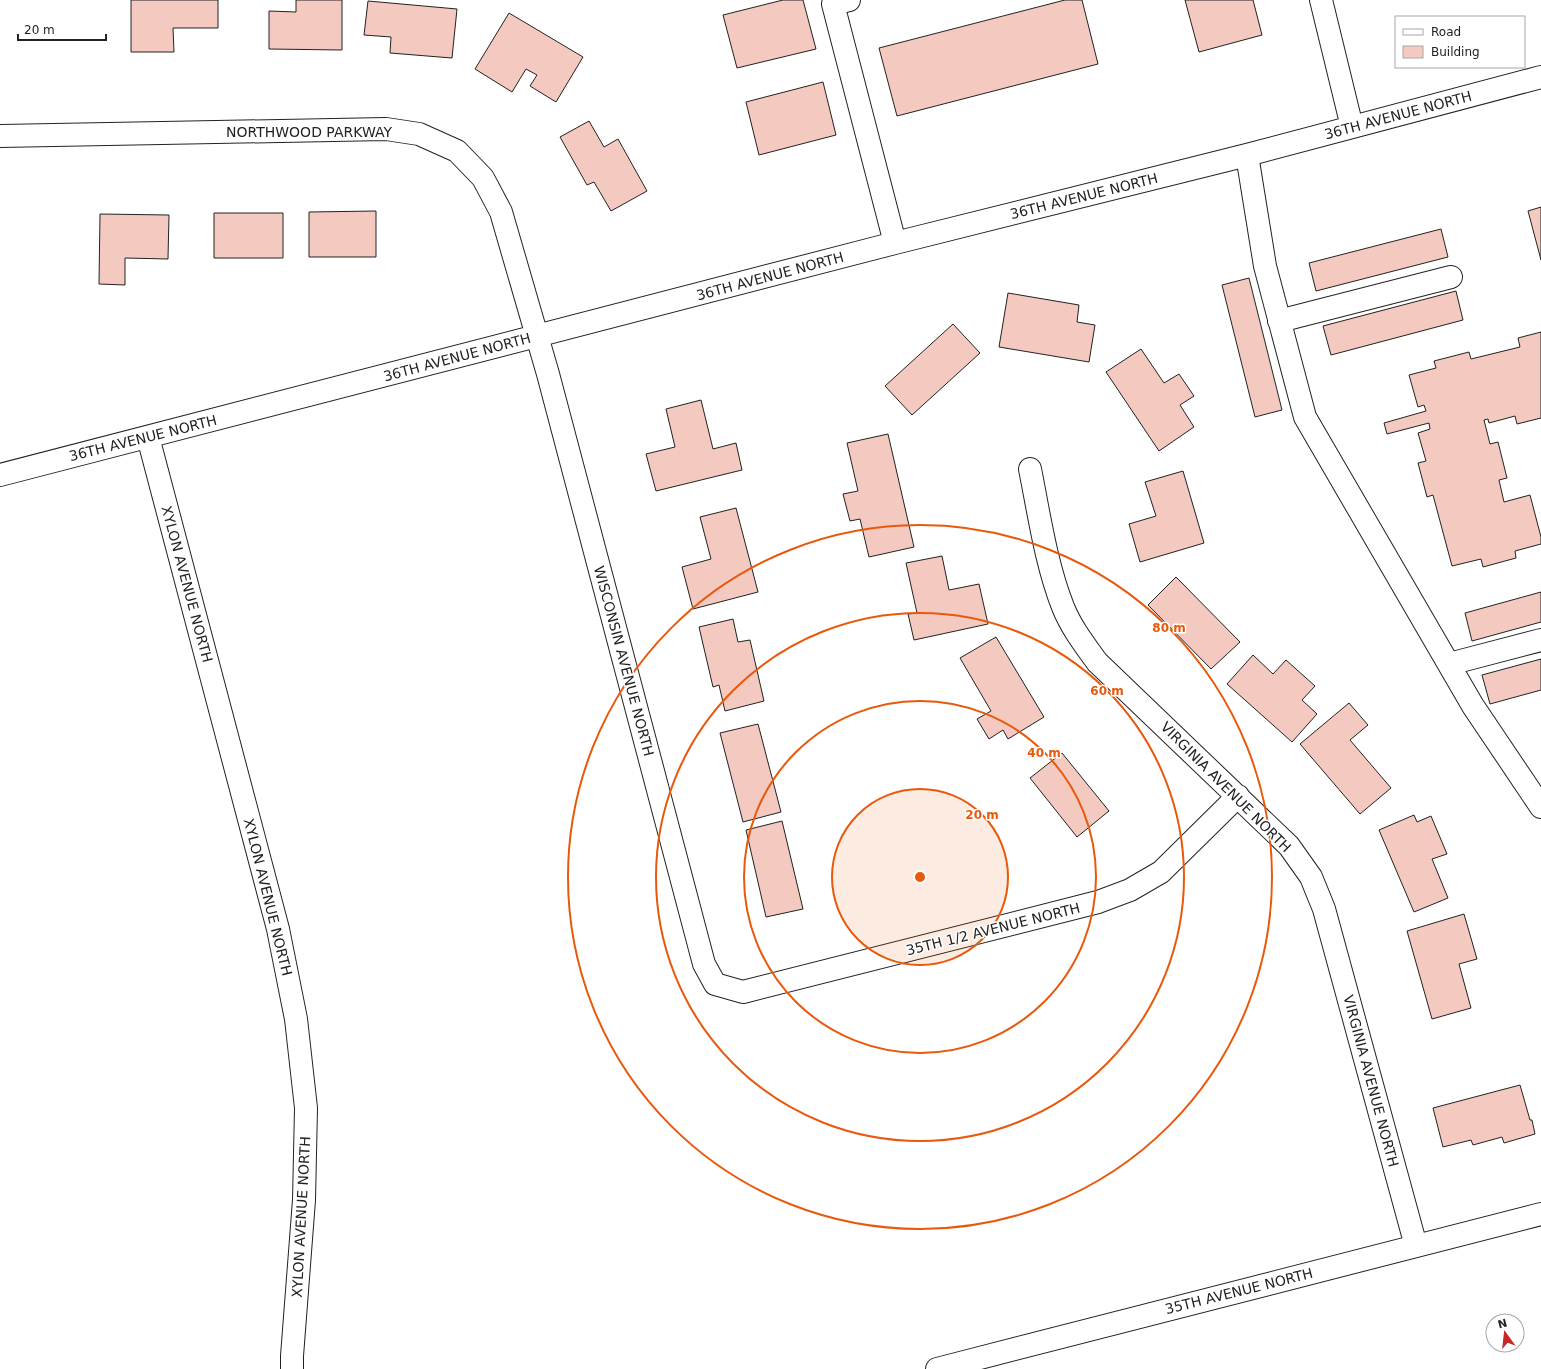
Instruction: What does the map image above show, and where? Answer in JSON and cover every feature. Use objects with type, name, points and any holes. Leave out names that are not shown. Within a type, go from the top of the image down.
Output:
[{"type":"street","points":[[849,0],[833,4],[895,243]]},
{"type":"street","points":[[1322,0],[1352,127]]},
{"type":"street","name":"36TH AVENUE NORTH","points":[[0,475],[895,243],[1247,155],[1541,78]]},
{"type":"street","name":"NORTHWOOD PARKWAY","points":[[0,136],[386,129],[419,134],[456,151],[483,178],[501,212],[537,336]]},
{"type":"street","points":[[1247,155],[1265,266],[1305,417],[1473,706],[1541,807]]},
{"type":"street","points":[[1279,320],[1451,276]]},
{"type":"street","name":"WISCONSIN AVENUE NORTH","points":[[537,336],[704,964],[715,984]]},
{"type":"street","name":"XYLON AVENUE NORTH","points":[[148,437],[278,929],[296,1019],[306,1108],[304,1200],[292,1369]]},
{"type":"street","name":"VIRGINIA AVENUE NORTH","points":[[1030,469],[1047,554],[1063,607],[1079,638],[1097,662],[1289,846],[1311,877],[1321,902],[1416,1246]]},
{"type":"street","points":[[1449,664],[1541,640]]},
{"type":"street","name":"35TH 1/2 AVENUE NORTH","points":[[715,984],[743,992],[1098,902],[1130,890],[1161,872],[1238,796]]},
{"type":"street","name":"35TH AVENUE NORTH","points":[[937,1369],[1541,1214]]},
{"type":"building","points":[[131,0],[218,0],[218,28],[173,28],[174,52],[131,52]]},
{"type":"building","points":[[296,0],[342,0],[342,50],[269,49],[269,11],[296,12]]},
{"type":"building","points":[[783,0],[803,0],[816,49],[737,68],[723,15]]},
{"type":"building","points":[[1065,0],[1082,0],[1098,64],[897,116],[879,48]]},
{"type":"building","points":[[1185,0],[1253,0],[1262,35],[1199,52]]},
{"type":"building","points":[[368,1],[457,9],[452,58],[390,53],[391,37],[364,35]]},
{"type":"building","points":[[509,13],[583,57],[556,102],[530,86],[537,75],[526,69],[512,92],[475,69]]},
{"type":"building","points":[[823,82],[836,135],[759,155],[746,102]]},
{"type":"building","points":[[589,121],[604,147],[618,139],[647,191],[611,211],[594,182],[587,185],[560,137]]},
{"type":"building","points":[[1541,207],[1541,260],[1528,211]]},
{"type":"building","points":[[376,211],[376,257],[309,257],[309,212]]},
{"type":"building","points":[[214,213],[283,213],[283,258],[214,258]]},
{"type":"building","points":[[100,214],[169,215],[168,259],[125,258],[125,285],[99,284]]},
{"type":"building","points":[[1441,229],[1448,257],[1316,291],[1309,263]]},
{"type":"building","points":[[1249,278],[1282,410],[1255,417],[1222,285]]},
{"type":"building","points":[[1456,291],[1463,320],[1331,355],[1323,326]]},
{"type":"building","points":[[1008,293],[1079,305],[1077,322],[1095,325],[1089,362],[999,347]]},
{"type":"building","points":[[953,324],[980,353],[912,415],[885,386]]},
{"type":"building","points":[[1541,332],[1541,418],[1517,424],[1515,416],[1489,423],[1488,419],[1484,420],[1490,444],[1498,442],[1507,478],[1499,480],[1504,502],[1530,495],[1541,537],[1541,544],[1515,551],[1516,558],[1483,567],[1481,559],[1452,566],[1433,495],[1427,497],[1418,463],[1426,461],[1418,433],[1430,429],[1429,423],[1387,434],[1384,423],[1426,411],[1424,405],[1418,407],[1409,375],[1436,368],[1434,361],[1469,352],[1471,359],[1520,347],[1518,338]]},
{"type":"building","points":[[1141,349],[1164,383],[1179,374],[1194,396],[1180,405],[1194,427],[1159,451],[1106,372]]},
{"type":"building","points":[[701,400],[713,449],[736,443],[742,470],[656,491],[646,454],[675,447],[666,409]]},
{"type":"building","points":[[888,434],[914,547],[869,557],[860,519],[850,521],[843,494],[858,491],[847,443]]},
{"type":"building","points":[[1183,471],[1204,543],[1140,562],[1129,524],[1156,516],[1145,482]]},
{"type":"building","points":[[736,508],[758,592],[693,609],[682,567],[711,559],[700,517]]},
{"type":"building","points":[[942,556],[949,590],[979,584],[988,624],[914,640],[908,614],[917,613],[906,563]]},
{"type":"building","points":[[1176,577],[1240,642],[1211,669],[1148,605]]},
{"type":"building","points":[[1541,592],[1541,622],[1472,641],[1465,613]]},
{"type":"building","points":[[733,619],[738,642],[750,640],[764,701],[725,711],[719,685],[713,687],[699,627]]},
{"type":"building","points":[[996,637],[1044,717],[1008,739],[1003,730],[989,739],[977,719],[991,711],[960,658]]},
{"type":"building","points":[[1253,655],[1273,674],[1286,660],[1315,686],[1302,700],[1317,714],[1292,742],[1227,684]]},
{"type":"building","points":[[1541,659],[1541,690],[1490,704],[1482,675]]},
{"type":"building","points":[[1349,703],[1368,725],[1350,740],[1391,788],[1360,814],[1300,744]]},
{"type":"building","points":[[758,724],[781,812],[743,822],[720,733]]},
{"type":"building","points":[[1062,753],[1109,811],[1077,837],[1030,778]]},
{"type":"building","points":[[1414,815],[1417,822],[1431,816],[1447,854],[1432,859],[1448,898],[1414,912],[1379,830]]},
{"type":"building","points":[[782,821],[803,909],[766,917],[746,830]]},
{"type":"building","points":[[1464,914],[1477,959],[1459,964],[1471,1008],[1432,1019],[1407,931]]},
{"type":"building","points":[[1520,1085],[1530,1120],[1532,1120],[1535,1134],[1504,1143],[1502,1137],[1473,1145],[1471,1140],[1443,1147],[1433,1108]]}]
